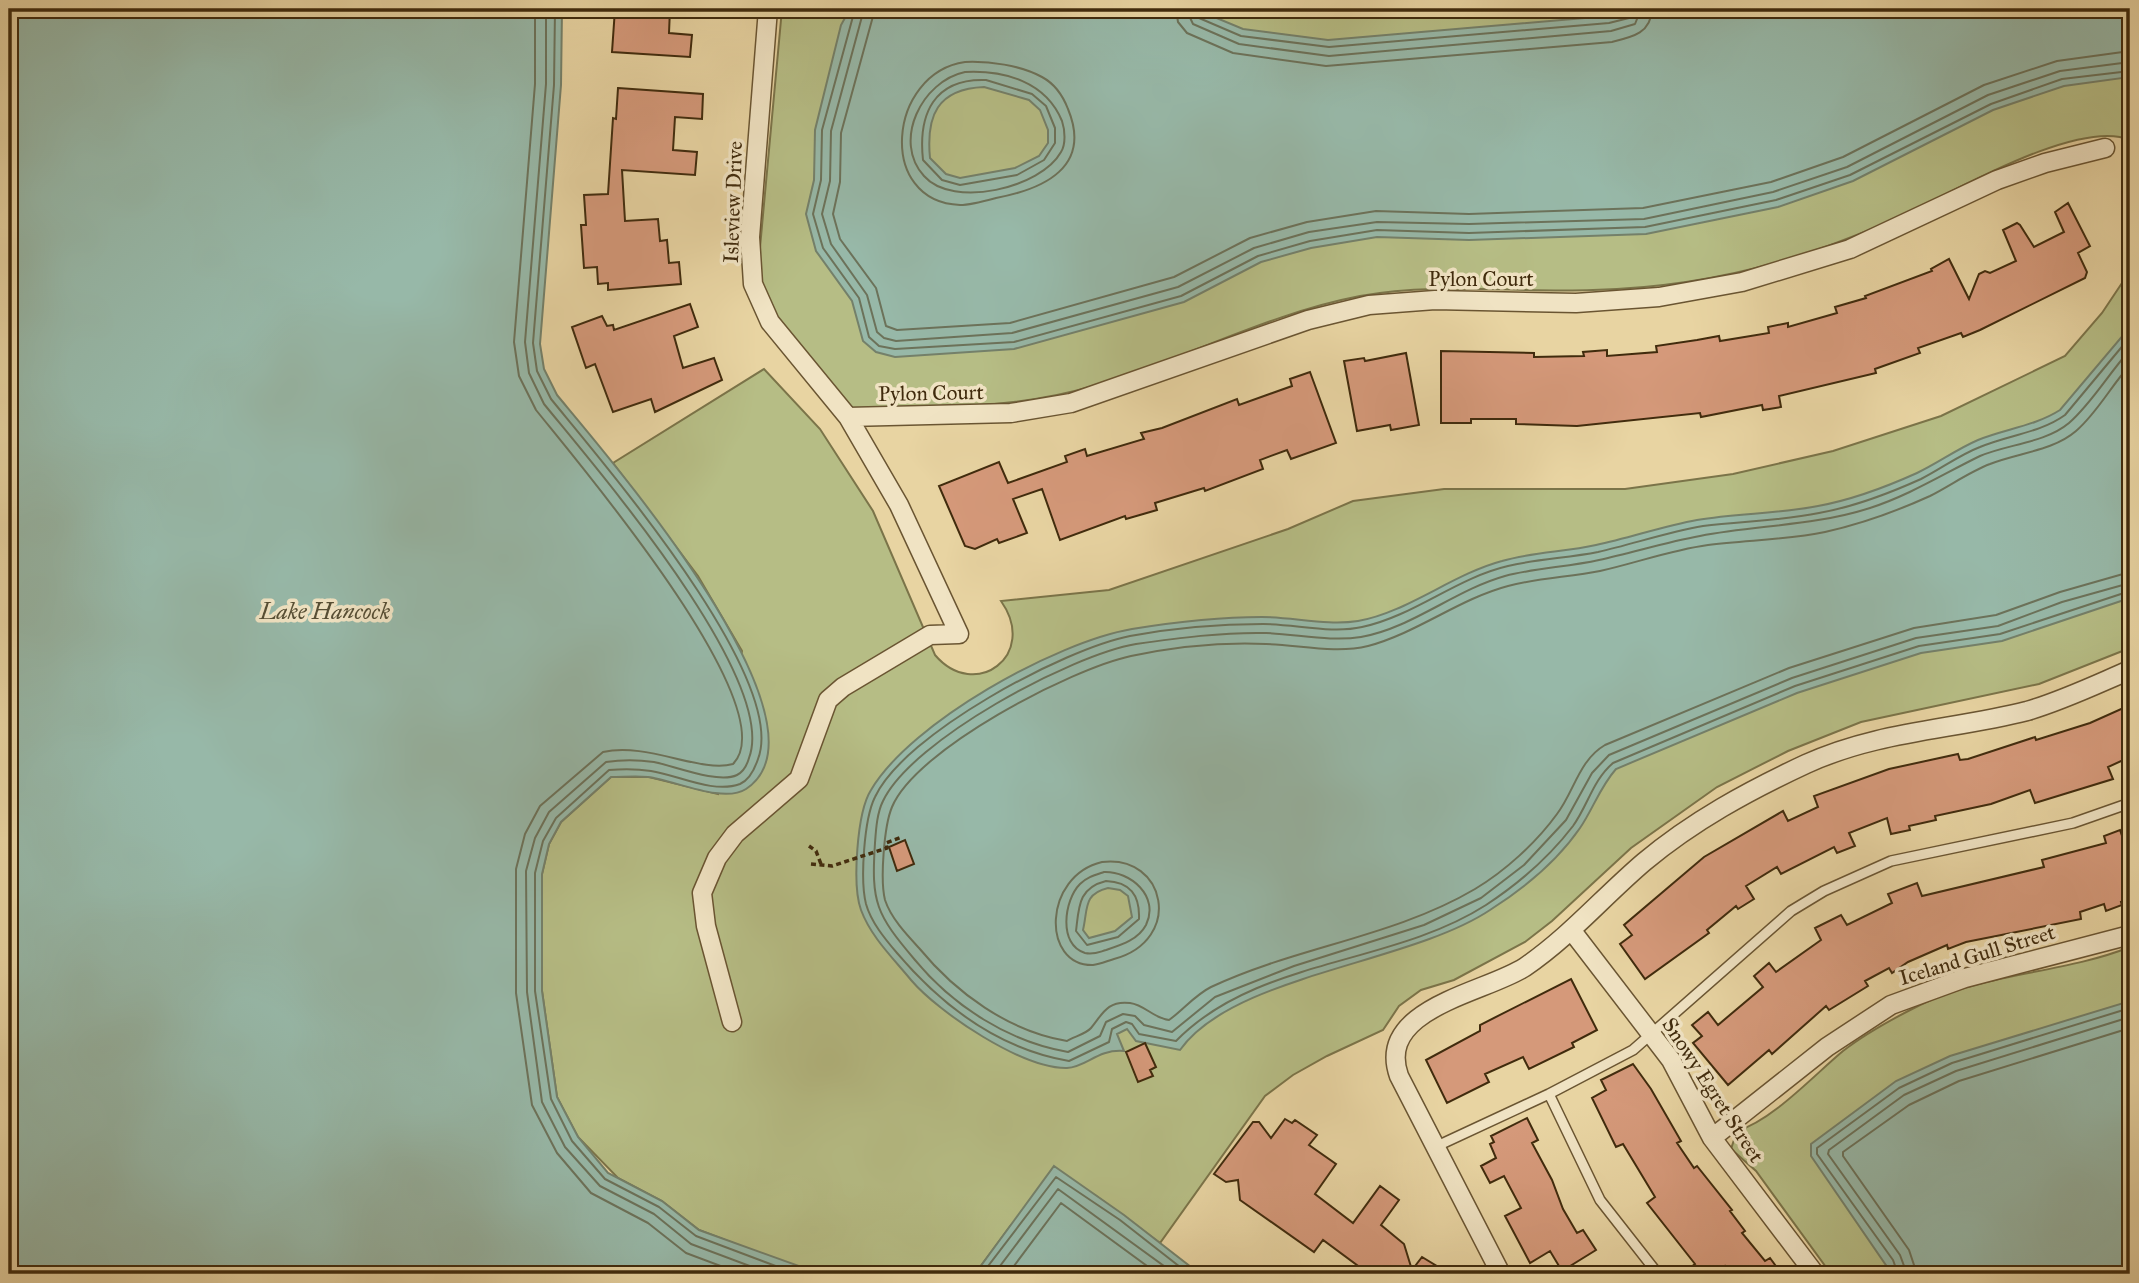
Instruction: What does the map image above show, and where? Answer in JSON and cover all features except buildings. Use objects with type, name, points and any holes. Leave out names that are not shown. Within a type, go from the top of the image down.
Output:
[{"type":"street","name":"Isleview Drive","points":[[732,1022],[706,926],[702,893],[717,858],[735,834],[799,779],[828,700],[843,687],[930,635],[959,634],[899,505],[848,417],[771,322],[753,284],[750,237],[768,9]]},
{"type":"street","name":"Pylon Court","points":[[848,417],[1012,413],[1071,403],[1308,320],[1369,305],[1435,300],[1576,303],[1658,297],[1742,282],[1850,249],[1997,180],[2045,163],[2105,148]]},
{"type":"street","points":[[1501,1274],[1395,1063],[1399,1044],[1410,1023],[1427,1009],[1473,993],[1523,968],[1572,932],[1643,863],[1712,811],[1808,763],[1878,737],[2027,710],[2130,670]]},
{"type":"street","name":"Snowy Egret Street","points":[[1572,932],[1671,1060],[1712,1138],[1815,1274]]},
{"type":"street","name":"Iceland Gull Street","points":[[1712,1138],[1827,1047],[1891,1005],[1965,978],[2130,935]]},
{"type":"lane","points":[[1435,1147],[1549,1094],[1633,1050],[1673,1012],[1791,911],[1824,891],[1891,861],[2073,823],[2130,803]]},
{"type":"lane","points":[[1549,1094],[1601,1200],[1658,1274]]},
{"type":"path","points":[[811,864],[832,866],[852,861],[887,848],[886,844],[902,837]]},
{"type":"path","points":[[809,846],[816,851],[821,864]]},
{"type":"green space","points":[[782,9],[2130,9],[2130,140],[2108,136],[2081,139],[2051,147],[1987,174],[1868,231],[1800,256],[1742,271],[1623,289],[1447,289],[1360,296],[1283,317],[1133,373],[1057,395],[980,405],[851,408],[772,314],[758,269]]},
{"type":"green space","points":[[2130,271],[2130,648],[2039,684],[1861,722],[1788,751],[1717,787],[1631,848],[1552,921],[1525,942],[1454,980],[1421,990],[1399,1006],[1383,1030],[1293,1075],[1265,1096],[1160,1243],[1095,1195],[1011,1225],[980,1267],[968,1274],[821,1274],[699,1230],[662,1201],[618,1178],[578,1137],[557,1097],[542,991],[542,874],[549,844],[561,822],[611,777],[649,777],[718,794],[742,651],[698,576],[613,463],[764,369],[820,429],[873,511],[935,655],[951,668],[968,674],[983,673],[997,666],[1007,654],[1012,639],[1011,621],[1001,601],[1109,590],[1288,529],[1353,501],[1444,489],[1625,489],[1733,474],[1833,451],[1941,416],[2065,356],[2102,313]]},
{"type":"green space","points":[[2130,947],[2130,1274],[1831,1274],[1756,1171],[1731,1149],[1737,1131],[1765,1117],[1852,1044],[1910,1010],[1945,994],[1972,986],[2078,963]]},
{"type":"water","name":"Lake Hancock","points":[[9,9],[562,9],[561,85],[540,344],[544,369],[557,395],[662,527],[705,589],[741,651],[763,708],[767,756],[746,789],[736,793],[712,793],[648,777],[611,777],[561,822],[549,844],[542,874],[542,991],[557,1097],[578,1137],[608,1173],[662,1201],[699,1230],[821,1274],[9,1274]]},
{"type":"water","points":[[850,9],[1195,9],[1243,29],[1328,40],[1608,16],[1640,9],[2130,9],[2130,77],[2064,86],[1993,110],[1853,181],[1778,207],[1646,234],[1469,240],[1377,237],[1311,248],[1261,262],[1184,302],[1014,349],[895,357],[876,352],[863,341],[852,301],[816,251],[806,214],[814,180],[815,130],[841,25]],"holes":[[[984,87],[1029,100],[1040,110],[1048,130],[1048,143],[1039,156],[1015,168],[960,178],[946,174],[930,158],[930,129],[933,118],[945,99],[955,93]]]},
{"type":"water","points":[[2130,327],[2130,598],[2002,641],[1921,653],[1797,693],[1616,769],[1580,828],[1561,851],[1515,893],[1490,910],[1456,928],[1415,944],[1280,987],[1239,1004],[1205,1025],[1180,1050],[1136,1041],[1127,1029],[1117,1034],[1124,1051],[1099,1055],[1081,1065],[1067,1068],[1049,1066],[1028,1059],[983,1037],[941,1008],[911,980],[883,947],[865,920],[858,899],[857,849],[862,815],[871,790],[891,764],[918,738],[951,713],[988,689],[1065,650],[1132,629],[1197,620],[1262,617],[1346,622],[1376,617],[1484,567],[1513,558],[1596,545],[1697,520],[1803,509],[1856,497],[1917,473],[1978,440],[2040,420],[2060,410]],"holes":[[[1108,888],[1120,890],[1128,896],[1132,917],[1115,931],[1089,938],[1083,930],[1090,898]]]},
{"type":"water","points":[[2130,1001],[2130,1274],[1892,1274],[1811,1156],[1811,1144],[1896,1081],[1950,1056]]},
{"type":"water","points":[[1054,1166],[1124,1215],[1200,1274],[968,1274],[980,1267]]}]
